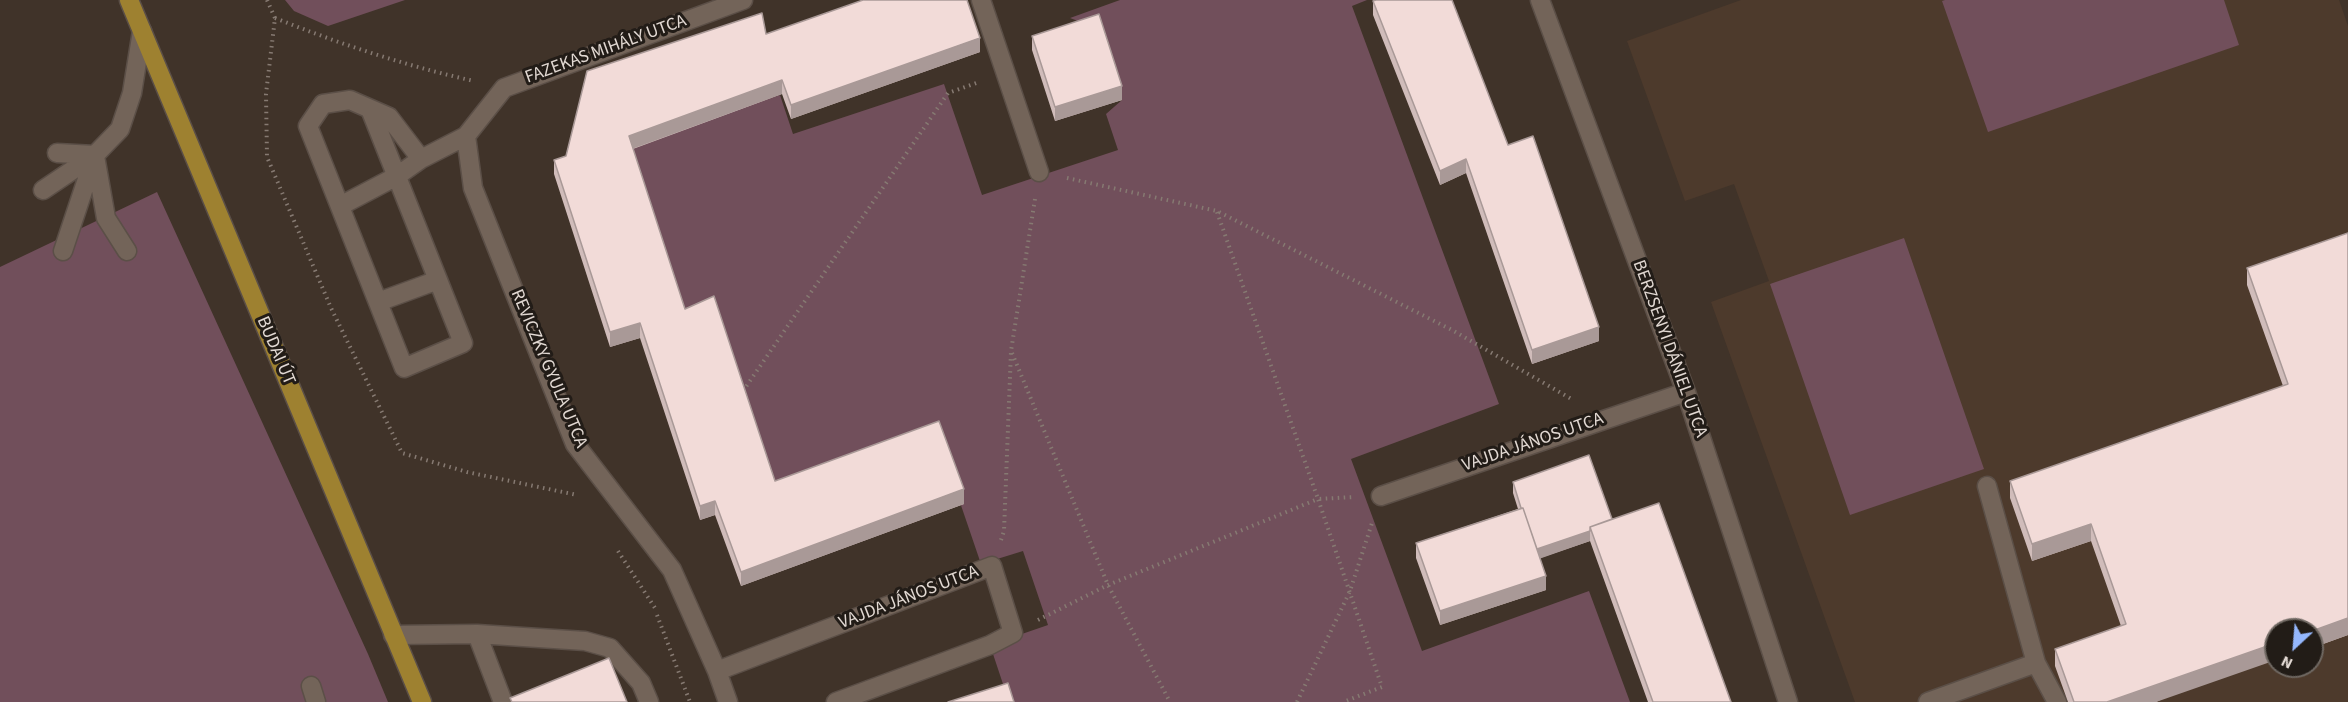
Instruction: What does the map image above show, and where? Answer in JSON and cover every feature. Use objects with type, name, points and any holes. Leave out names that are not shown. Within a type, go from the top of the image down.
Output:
[{"type":"main road","name":"BUDAI ÚT","points":[[129,0],[422,702]]},
{"type":"street","name":"FAZEKAS MIHÁLY UTCA","points":[[504,88],[742,0]]},
{"type":"street","points":[[981,0],[1039,172]]},
{"type":"street","name":"BERZSENYI DÁNIEL UTCA","points":[[1540,0],[1686,392],[1788,702]]},
{"type":"street","points":[[43,190],[95,155],[120,129],[132,93],[142,31]]},
{"type":"street","points":[[340,206],[466,136],[504,88]]},
{"type":"street","points":[[370,109],[463,344],[404,368],[308,126],[323,104],[350,100],[389,117],[422,159]]},
{"type":"street","name":"REVICZKY GYULA UTCA","points":[[466,136],[473,188],[575,444],[672,570],[717,671],[728,702]]},
{"type":"street","points":[[57,153],[95,155]]},
{"type":"street","points":[[95,155],[106,218],[127,251]]},
{"type":"street","points":[[63,251],[95,155]]},
{"type":"street","points":[[378,302],[438,280]]},
{"type":"street","name":"VAJDA JÁNOS UTCA","points":[[1381,496],[1604,418],[1686,392]]},
{"type":"street","points":[[1987,486],[2036,663],[2057,702]]},
{"type":"street","name":"VAJDA JÁNOS UTCA","points":[[717,671],[992,566],[1013,633]]},
{"type":"street","points":[[836,702],[990,645],[1013,633]]},
{"type":"street","points":[[477,634],[503,702]]},
{"type":"street","points":[[393,635],[477,634],[585,641],[610,648],[640,682],[648,702]]},
{"type":"street","points":[[1928,702],[2036,663]]},
{"type":"path","points":[[275,18],[333,41],[429,71],[504,88]]},
{"type":"path","points":[[741,393],[948,93],[1006,73]]},
{"type":"path","points":[[992,566],[1004,531],[1011,351],[1039,172],[1217,211],[1452,330],[1604,418]]},
{"type":"path","points":[[1217,211],[1382,687],[1343,702]]},
{"type":"path","points":[[1011,351],[1108,585],[1170,702]]},
{"type":"path","points":[[1297,702],[1350,591],[1381,496]]},
{"type":"path","points":[[1013,633],[1108,585],[1318,499]]},
{"type":"shaded area","points":[[285,0],[405,0],[328,26],[294,11]]},
{"type":"shaded area","points":[[1120,0],[1367,0],[1352,6],[1499,404],[1351,459],[1422,651],[1589,591],[1630,702],[1009,702],[990,645],[1048,625],[1023,551],[981,564],[936,432],[775,485],[680,323],[622,147],[780,95],[793,134],[944,84],[982,195],[1118,150],[1106,114],[1122,100],[1099,29],[1070,18]]},
{"type":"shaded area","points":[[1741,0],[2339,0],[2348,26],[2348,702],[1855,702],[1711,302],[1769,281],[1734,184],[1685,201],[1627,41]]},
{"type":"shaded area","points":[[2224,0],[2239,45],[1988,132],[1942,1]]},
{"type":"shaded area","points":[[157,192],[388,702],[0,702],[0,267]]},
{"type":"shaded area","points":[[1904,238],[1984,469],[1850,515],[1770,284]]},
{"type":"building","points":[[863,0],[967,0],[980,38],[791,105],[782,80],[629,136],[685,309],[714,296],[775,481],[939,421],[964,489],[741,572],[715,501],[700,506],[640,323],[610,332],[554,160],[566,156],[587,71],[762,13],[766,34]]},
{"type":"building","points":[[1452,0],[1508,145],[1533,136],[1599,327],[1532,350],[1466,159],[1440,171],[1373,1]]},
{"type":"building","points":[[1099,14],[1122,86],[1055,107],[1032,36]]},
{"type":"building","points":[[2348,233],[2348,618],[2324,627],[2324,618],[2264,618],[2264,647],[2107,702],[2074,702],[2055,649],[2126,624],[2091,524],[2032,544],[2010,481],[2288,384],[2247,268]]},
{"type":"building","points":[[1589,455],[1612,519],[1590,527],[1590,531],[1537,549],[1513,482]]},
{"type":"building","points":[[1659,503],[1731,702],[1653,702],[1590,527]]},
{"type":"building","points":[[1523,508],[1546,576],[1440,611],[1416,543]]},
{"type":"building","points":[[609,658],[627,702],[512,702],[510,698]]},
{"type":"building","points":[[1008,683],[1014,702],[948,702]]}]
